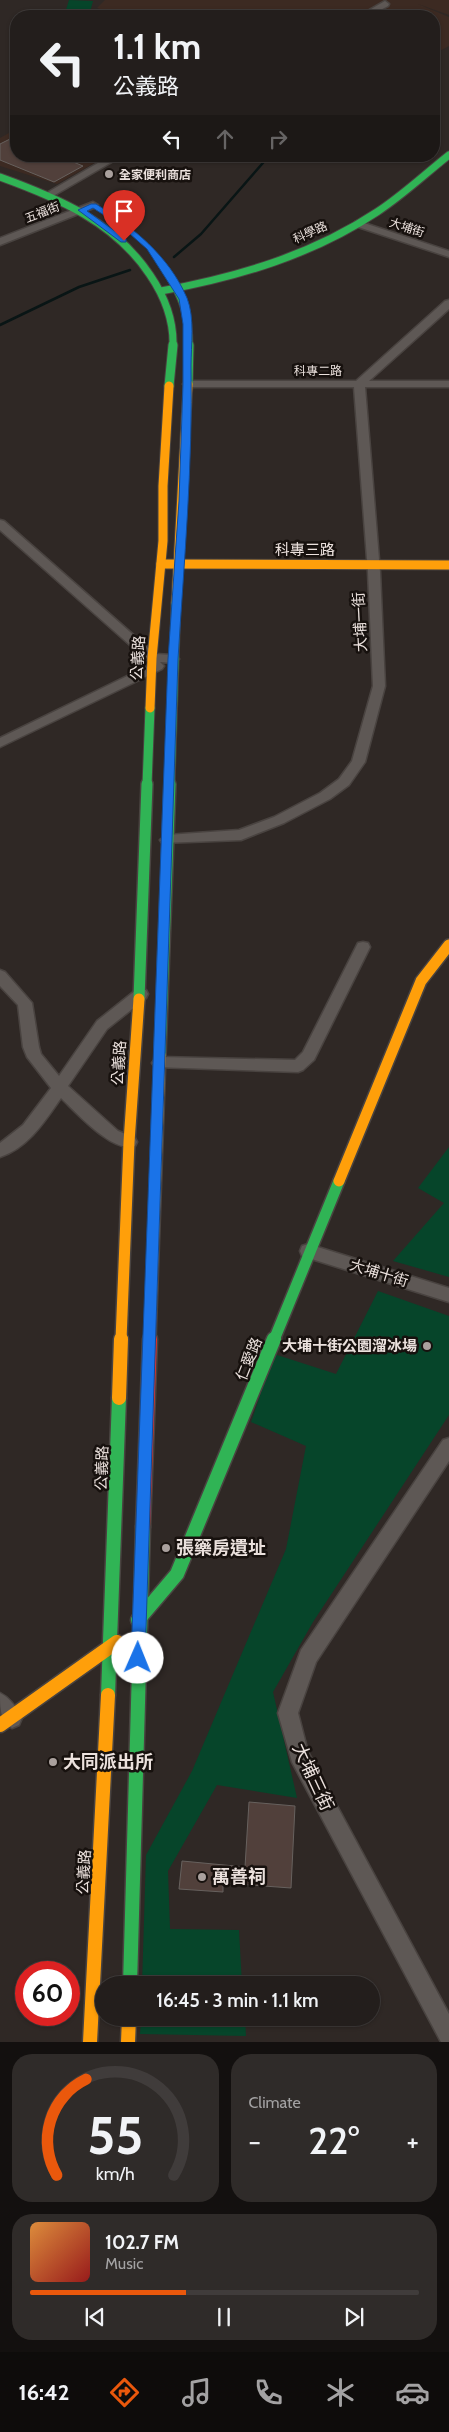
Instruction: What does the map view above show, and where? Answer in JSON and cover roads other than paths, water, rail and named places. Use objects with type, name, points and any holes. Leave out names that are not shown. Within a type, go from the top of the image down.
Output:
[{"type":"main road","name":"科學路","points":[[158,286],[254,269],[295,254],[358,224],[384,207],[430,162]]},
{"type":"main road","points":[[0,169],[60,189],[97,208]]},
{"type":"main road","name":"公義路","points":[[0,177],[50,194],[81,210],[112,230],[136,251],[166,301],[172,325],[161,559],[152,664],[139,997],[129,1142],[110,1648],[90,2042]]},
{"type":"main road","name":"科學路","points":[[173,284],[282,249],[326,228],[369,203]]},
{"type":"main road","points":[[130,1976],[139,1620],[164,976],[173,659],[188,384],[187,324],[183,299],[161,263]]},
{"type":"main road","name":"科專三路","points":[[161,559],[373,560],[449,555]]},
{"type":"main road","name":"科專三路","points":[[373,560],[449,566]]},
{"type":"main road","name":"仁愛路","points":[[4,1715],[110,1648],[139,1620],[177,1574],[308,1251],[421,981],[449,945]]},
{"type":"main road","points":[[128,2042],[129,2026]]},
{"type":"street","points":[[374,10],[385,4]]},
{"type":"street","points":[[50,194],[107,162]]},
{"type":"street","name":"五福街","points":[[0,242],[81,210],[97,208]]},
{"type":"street","name":"大埔街","points":[[358,224],[449,254]]},
{"type":"street","points":[[359,384],[449,302]]},
{"type":"street","name":"科專二路","points":[[188,384],[449,384]]},
{"type":"street","name":"大埔一街","points":[[167,840],[241,835],[279,820],[325,796],[344,782],[358,762],[379,686],[373,560],[359,384]]},
{"type":"street","points":[[163,486],[183,501]]},
{"type":"street","points":[[0,524],[152,664]]},
{"type":"street","points":[[0,743],[152,664],[173,659]]},
{"type":"street","points":[[160,1063],[298,1066],[310,1056],[363,947]]},
{"type":"street","points":[[0,976],[25,1004],[31,1047],[35,1057],[60,1088],[112,1135],[129,1142]]},
{"type":"street","points":[[0,1151],[8,1148],[24,1135],[60,1088],[78,1058],[102,1025],[164,976]]},
{"type":"street","name":"大埔十街","points":[[308,1251],[449,1295]]},
{"type":"street","name":"大埔三街","points":[[449,1446],[308,1657],[288,1713],[299,1755],[449,2036]]},
{"type":"waterway","points":[[174,257],[201,234],[264,162]]},
{"type":"waterway","points":[[0,325],[79,287],[130,270]]},
{"type":"place","name":"全家便利商店","points":[[109,174]]},
{"type":"place","name":"大埔十街公園溜冰場","points":[[427,1346]]},
{"type":"place","name":"張藥房遺址","points":[[166,1548]]},
{"type":"place","name":"大同派出所","points":[[53,1762]]},
{"type":"place","name":"萬善祠","points":[[202,1877]]}]
